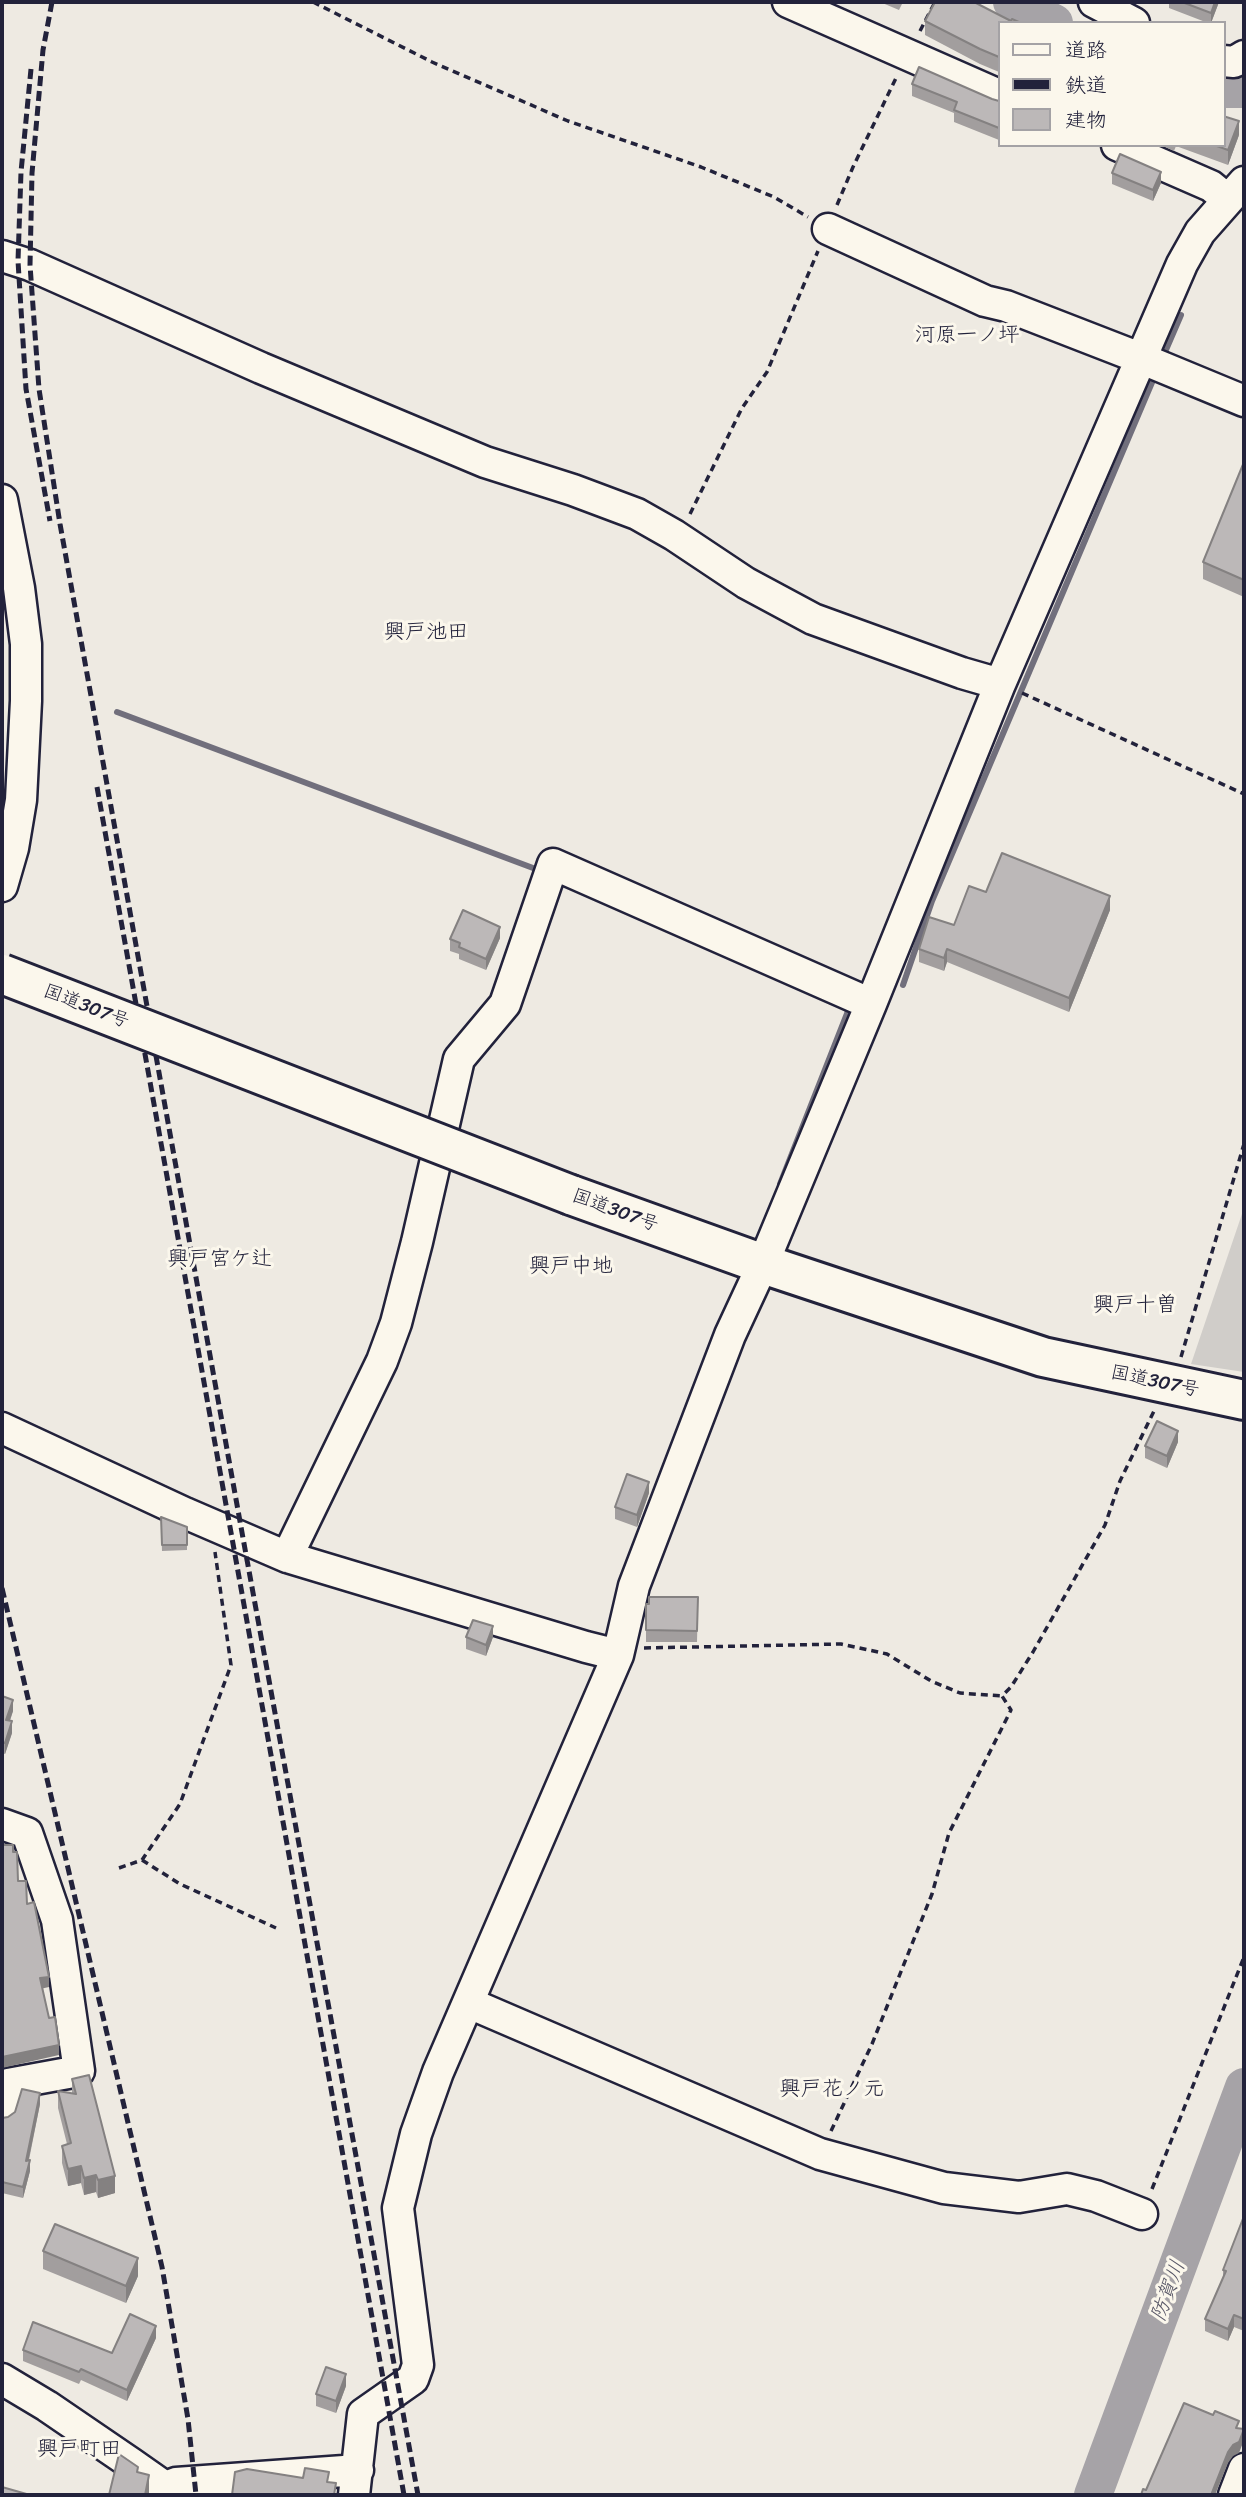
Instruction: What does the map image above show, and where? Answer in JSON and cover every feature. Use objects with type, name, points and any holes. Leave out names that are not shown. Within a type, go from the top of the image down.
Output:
[{"type":"highway","name":"国道307号","points":[[2,974],[571,1195],[762,1264],[1043,1357],[1244,1400]]},
{"type":"street","points":[[788,2],[998,95]]},
{"type":"street","points":[[1094,2],[1130,21]]},
{"type":"street","points":[[1225,61],[1234,62],[1244,56]]},
{"type":"street","points":[[2,2379],[47,2406],[166,2491],[176,2483],[356,2483],[363,2414],[413,2379],[418,2365],[398,2208],[416,2134],[438,2072],[620,1650],[634,1586],[730,1335],[871,1004],[1000,684],[1182,264],[1200,232],[1236,191],[1211,186],[1122,147]]},
{"type":"street","points":[[828,229],[985,301],[1140,358],[1244,401]]},
{"type":"street","points":[[2,256],[30,265],[261,368],[485,462],[637,514],[746,583],[813,619],[1000,684]]},
{"type":"street","points":[[2,886],[13,848],[21,800],[26,701],[26,644],[19,588],[3,504]]},
{"type":"street","points":[[287,1557],[396,1323],[459,1059],[505,1004],[553,864],[871,1004]]},
{"type":"street","points":[[2,1428],[287,1557],[586,1647],[620,1650]]},
{"type":"street","points":[[2,1824],[27,1833],[57,1920],[79,2071],[8,2084],[2,2112]]},
{"type":"street","points":[[469,2003],[820,2154],[944,2188],[1019,2197],[1067,2189],[1096,2196],[1142,2214]]},
{"type":"street","points":[[1234,2495],[1244,2469]]},
{"type":"path","points":[[313,2],[432,62],[556,115],[622,141],[701,167],[775,197],[828,229]]},
{"type":"path","points":[[674,535],[693,509],[742,408],[767,372],[853,167],[935,2]]},
{"type":"path","points":[[1000,684],[1244,794]]},
{"type":"path","points":[[620,1650],[841,1644],[887,1654],[930,1681],[960,1693],[1002,1696],[1011,1687],[1033,1652],[1105,1525],[1120,1481],[1177,1368],[1244,1144]]},
{"type":"path","points":[[119,1868],[142,1860],[180,1804],[231,1665],[211,1524]]},
{"type":"path","points":[[820,2154],[872,2044],[928,1906],[949,1833],[1011,1710],[1002,1696]]},
{"type":"path","points":[[142,1860],[180,1884],[276,1928]]},
{"type":"path","points":[[1142,2214],[1244,1957]]},
{"type":"shaded area","points":[[1244,1208],[1244,1372],[1191,1364]]},
{"type":"building","points":[[935,2],[974,2],[1011,21],[998,21],[998,57],[925,21]]},
{"type":"building","points":[[1182,2],[1215,2],[1211,13]]},
{"type":"building","points":[[919,67],[998,101],[998,128],[954,110],[957,102],[912,84]]},
{"type":"building","points":[[1225,117],[1239,121],[1228,150],[1220,147],[1225,147]]},
{"type":"building","points":[[1120,154],[1161,172],[1153,190],[1112,173]]},
{"type":"building","points":[[1244,462],[1244,580],[1203,562]]},
{"type":"building","points":[[1002,853],[1110,896],[1069,998],[947,949],[944,958],[919,949],[929,917],[954,925],[969,886],[986,892]]},
{"type":"building","points":[[463,910],[500,927],[486,959],[459,947],[460,943],[450,939]]},
{"type":"building","points":[[1157,1421],[1178,1431],[1167,1456],[1145,1446]]},
{"type":"building","points":[[627,1474],[649,1482],[637,1515],[615,1507]]},
{"type":"building","points":[[161,1517],[187,1527],[187,1545],[162,1545]]},
{"type":"building","points":[[649,1597],[698,1597],[697,1631],[646,1630],[646,1604],[649,1604]]},
{"type":"building","points":[[473,1620],[493,1626],[486,1645],[466,1637]]},
{"type":"building","points":[[2,1696],[13,1700],[6,1720],[12,1721],[5,1743],[2,1742]]},
{"type":"building","points":[[2,1845],[13,1845],[13,1852],[17,1852],[18,1881],[26,1881],[27,1904],[34,1902],[49,1977],[40,1978],[49,2018],[55,2017],[59,2045],[2,2057]]},
{"type":"building","points":[[89,2075],[115,2176],[98,2180],[96,2175],[84,2178],[81,2166],[68,2169],[62,2146],[71,2143],[58,2091],[76,2094],[72,2079]]},
{"type":"building","points":[[22,2089],[40,2093],[23,2187],[2,2182],[2,2118],[15,2112]]},
{"type":"building","points":[[1244,2216],[1244,2319],[1234,2315],[1228,2329],[1205,2319],[1226,2271],[1223,2270]]},
{"type":"building","points":[[55,2224],[138,2258],[126,2286],[43,2251]]},
{"type":"building","points":[[130,2314],[156,2326],[127,2390],[81,2369],[79,2372],[23,2350],[33,2322],[112,2353]]},
{"type":"building","points":[[326,2367],[346,2374],[336,2401],[316,2394]]},
{"type":"building","points":[[1184,2403],[1213,2415],[1215,2411],[1239,2421],[1236,2428],[1244,2429],[1239,2442],[1228,2452],[1211,2495],[1141,2495],[1143,2489],[1146,2490]]},
{"type":"building","points":[[119,2454],[138,2467],[137,2472],[149,2475],[145,2495],[109,2495]]},
{"type":"building","points":[[305,2468],[329,2472],[327,2482],[336,2483],[334,2495],[232,2495],[235,2472],[247,2469],[303,2478]]},
{"type":"building","points":[[2,2487],[30,2495],[2,2495]]},
{"type":"waterway","points":[[1012,2],[1050,21]]},
{"type":"waterway","points":[[1225,89],[1244,89]]},
{"type":"waterway","points":[[1162,359],[1181,315]]},
{"type":"waterway","points":[[903,985],[932,901],[1156,373]]},
{"type":"waterway","points":[[117,712],[541,871]]},
{"type":"waterway","points":[[780,1184],[848,1011],[842,1003]]},
{"type":"waterway","name":"防賀川","points":[[1093,2495],[1244,2087]]},
{"type":"railway","points":[[52,2],[43,50],[32,173],[30,265],[39,389],[60,524],[418,2495]]},
{"type":"railway","points":[[31,69],[21,172],[18,261],[26,389],[50,521]]},
{"type":"railway","points":[[97,787],[404,2495]]},
{"type":"railway","points":[[2,1588],[162,2267],[188,2419],[196,2495]]},
{"type":"district","name":"河原一ノ坪","points":[[967,336]]},
{"type":"district","name":"興戸池田","points":[[426,633]]},
{"type":"district","name":"興戸宮ケ辻","points":[[220,1260]]},
{"type":"district","name":"興戸中地","points":[[571,1267]]},
{"type":"district","name":"興戸十曽","points":[[1135,1306]]},
{"type":"district","name":"興戸花ノ元","points":[[832,2090]]},
{"type":"district","name":"興戸町田","points":[[79,2450]]}]
